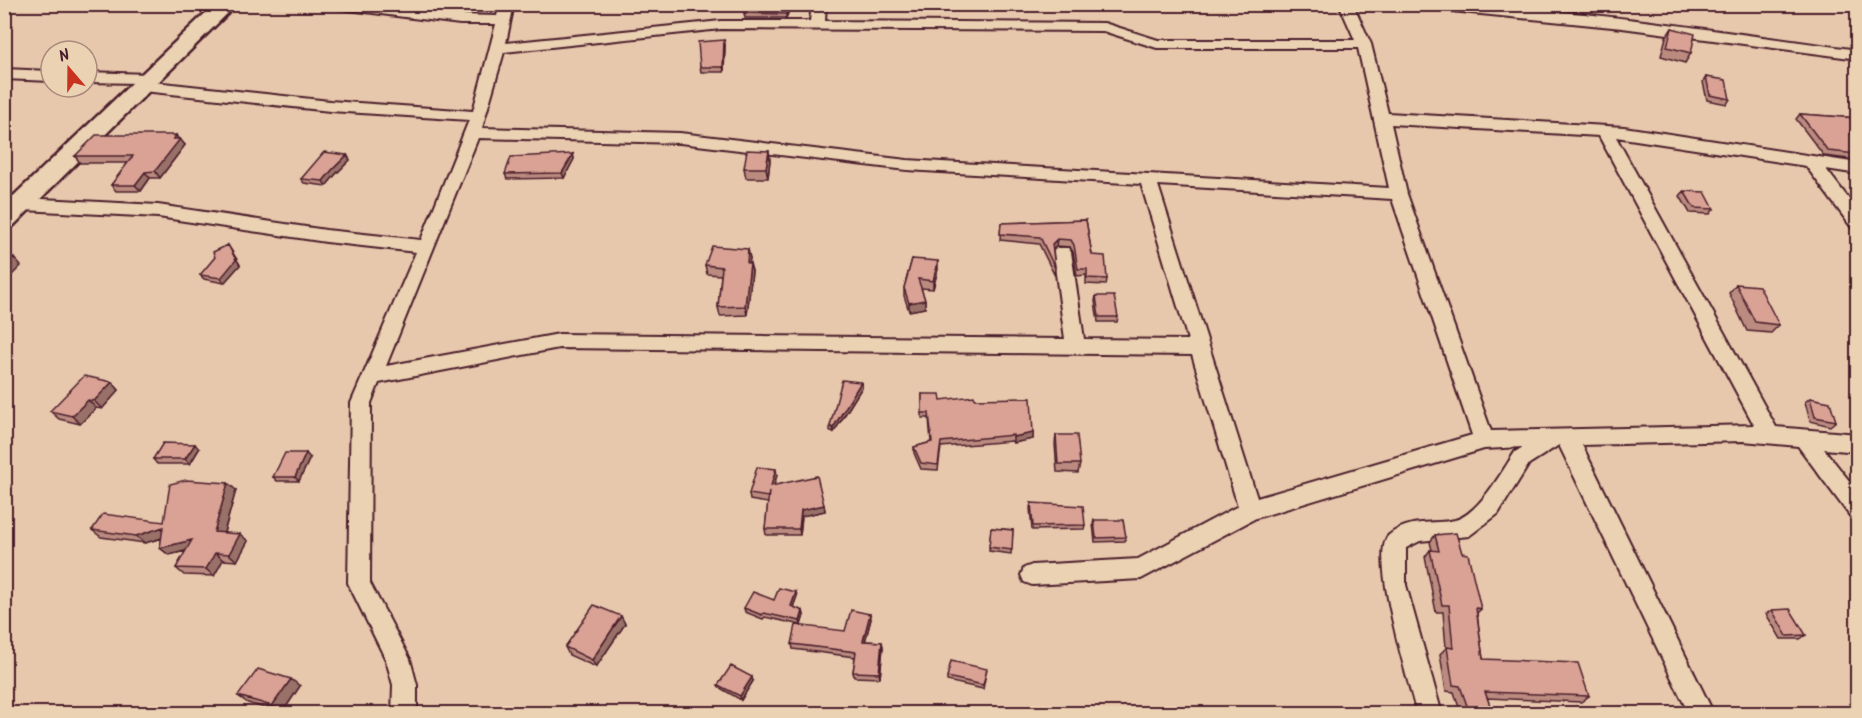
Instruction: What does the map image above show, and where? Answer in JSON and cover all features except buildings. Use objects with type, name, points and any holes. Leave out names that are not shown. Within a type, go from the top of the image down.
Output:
[{"type":"street","points":[[4,220],[14,202],[146,82],[227,4]]},
{"type":"street","points":[[333,4],[460,20],[506,12],[498,48],[475,125],[427,247],[361,403],[359,583],[369,608],[395,654],[405,685],[404,714]]},
{"type":"street","points":[[817,25],[819,4]]},
{"type":"street","points":[[1346,4],[1364,44],[1399,194],[1484,440]]},
{"type":"street","points":[[1425,5],[1622,24],[1857,55]]},
{"type":"street","points":[[498,48],[721,25],[1104,27],[1157,44],[1364,44]]},
{"type":"street","points":[[4,75],[39,76]]},
{"type":"street","points":[[99,78],[146,82],[475,125],[680,138],[907,165],[1399,194]]},
{"type":"street","points":[[1382,118],[1605,131],[1770,153],[1857,169]]},
{"type":"street","points":[[1605,131],[1770,436]]},
{"type":"street","points":[[1812,162],[1857,224]]},
{"type":"street","points":[[1148,181],[1250,510]]},
{"type":"street","points":[[14,202],[158,211],[326,236],[427,247]]},
{"type":"street","points":[[1062,252],[1076,347]]},
{"type":"street","points":[[372,378],[559,341],[1199,348]]},
{"type":"street","points":[[1032,575],[1141,570],[1250,510],[1484,440],[1676,433],[1770,436],[1857,443]]},
{"type":"street","points":[[1430,714],[1395,585],[1395,543],[1417,531],[1461,529],[1490,507],[1522,458],[1561,437]]},
{"type":"street","points":[[1561,437],[1702,714]]},
{"type":"street","points":[[1805,440],[1857,509]]}]
